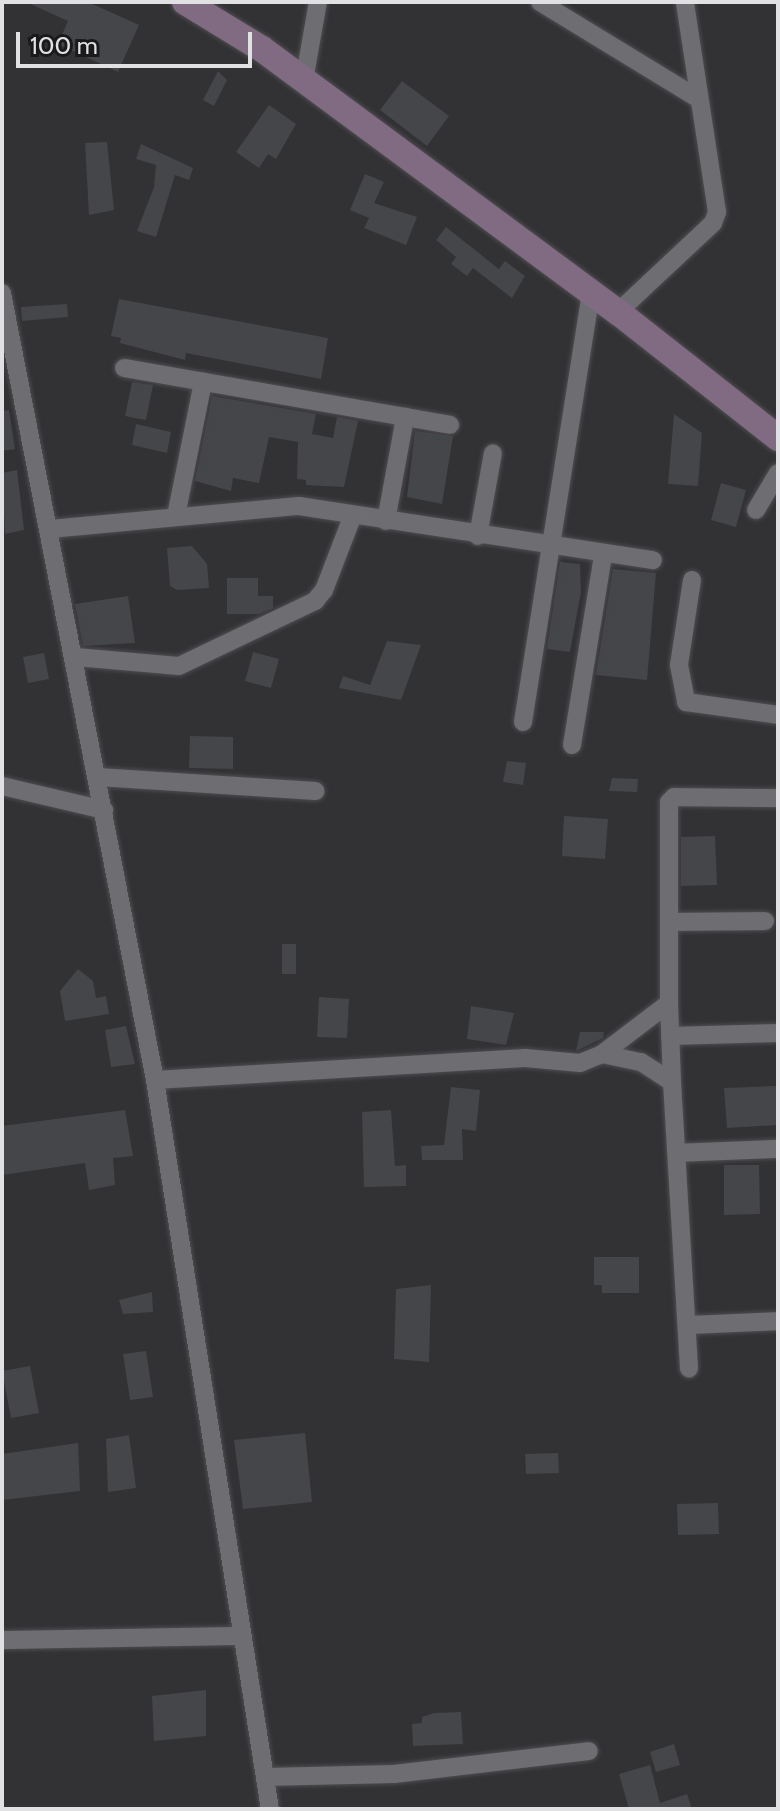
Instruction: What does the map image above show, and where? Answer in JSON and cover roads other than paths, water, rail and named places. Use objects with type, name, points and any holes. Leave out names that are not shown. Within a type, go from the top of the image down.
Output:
[{"type":"main road","points":[[185,2],[304,81],[591,292],[778,438]]},
{"type":"street","points":[[304,81],[318,2]]},
{"type":"street","points":[[540,2],[699,99]]},
{"type":"street","points":[[618,312],[715,219],[685,2]]},
{"type":"street","points":[[523,722],[591,292]]},
{"type":"street","points":[[2,293],[76,657],[155,1080],[270,1809]]},
{"type":"street","points":[[124,368],[450,425]]},
{"type":"street","points":[[176,516],[203,382]]},
{"type":"street","points":[[386,521],[405,417]]},
{"type":"street","points":[[478,536],[493,453]]},
{"type":"street","points":[[756,510],[778,473]]},
{"type":"street","points":[[50,529],[283,505],[549,548],[653,560]]},
{"type":"street","points":[[76,657],[179,666],[315,601],[324,590],[353,515]]},
{"type":"street","points":[[572,745],[603,555]]},
{"type":"street","points":[[692,580],[679,665],[686,702],[778,715]]},
{"type":"street","points":[[98,777],[316,791]]},
{"type":"street","points":[[2,786],[104,810]]},
{"type":"street","points":[[689,1368],[670,1036],[669,802],[674,797],[778,798]]},
{"type":"street","points":[[669,922],[765,921]]},
{"type":"street","points":[[155,1080],[525,1058],[580,1063],[602,1054],[669,1003]]},
{"type":"street","points":[[670,1036],[778,1033]]},
{"type":"street","points":[[602,1054],[641,1062],[672,1082]]},
{"type":"street","points":[[677,1153],[778,1149]]},
{"type":"street","points":[[687,1325],[778,1321]]},
{"type":"street","points":[[2,1640],[241,1636]]},
{"type":"street","points":[[265,1777],[394,1774],[589,1751]]}]
